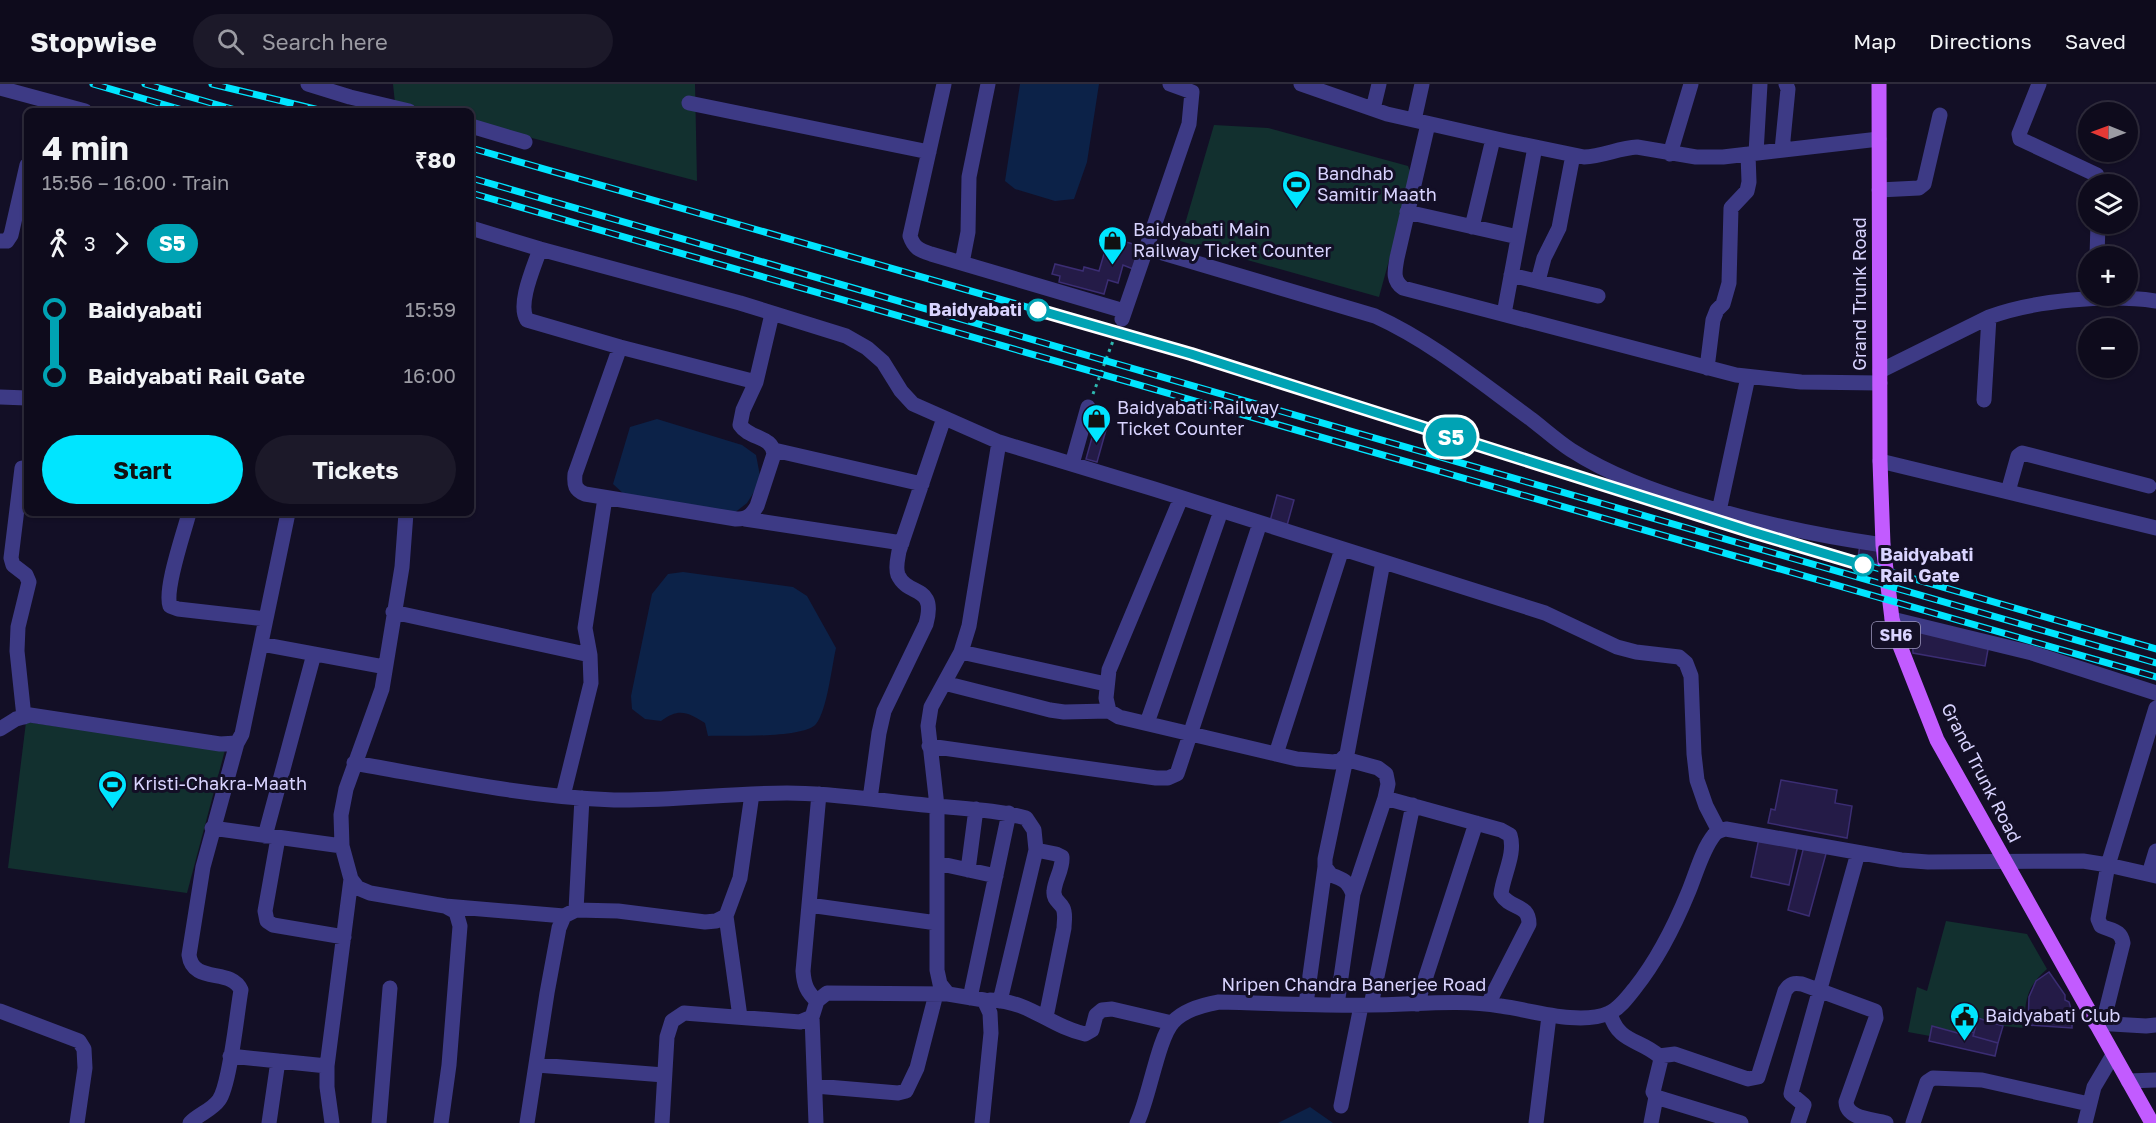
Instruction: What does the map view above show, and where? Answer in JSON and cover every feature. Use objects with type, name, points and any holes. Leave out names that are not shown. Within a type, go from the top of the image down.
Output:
[{"type":"main road","name":"Grand Trunk Road","points":[[1879,84],[1880,461],[1883,545],[1892,619],[1900,646],[1937,740],[2099,1023],[2113,1055],[2152,1123]]},
{"type":"street","points":[[308,84],[396,108]]},
{"type":"street","points":[[944,84],[910,236],[913,244],[918,250],[1123,315],[1189,124],[1195,88],[1170,84]]},
{"type":"street","points":[[962,263],[968,232],[969,177],[988,84]]},
{"type":"street","points":[[1301,84],[1337,90],[1373,109],[1421,122],[1493,139],[1573,154],[1596,156],[1637,147],[1696,157],[1879,139]]},
{"type":"street","points":[[1373,109],[1379,84]]},
{"type":"street","points":[[1422,84],[1421,122],[1395,275],[1398,284],[1403,288],[1707,368],[1748,377],[1801,382],[1880,377],[1989,317],[2028,305],[2078,299]]},
{"type":"street","points":[[1670,154],[1691,84]]},
{"type":"street","points":[[1707,368],[1713,320],[1717,310],[1723,304],[1729,283],[1731,208],[1747,192],[1749,182],[1760,84]]},
{"type":"street","points":[[1782,150],[1788,89],[1786,84]]},
{"type":"street","points":[[2039,84],[2019,134],[2020,139],[2095,174]]},
{"type":"street","points":[[0,88],[40,105],[62,108]]},
{"type":"street","points":[[689,103],[929,152]]},
{"type":"street","points":[[1879,190],[1919,188],[1924,184],[1940,115]]},
{"type":"street","points":[[474,127],[525,142]]},
{"type":"street","points":[[1472,227],[1493,139]]},
{"type":"street","points":[[1504,314],[1535,147]]},
{"type":"street","points":[[1538,281],[1544,258],[1559,228],[1573,154]]},
{"type":"street","points":[[0,241],[7,241],[11,235],[24,178]]},
{"type":"street","points":[[1407,212],[1518,237]]},
{"type":"street","points":[[474,229],[740,303],[846,336],[883,362],[913,404],[999,442],[1545,613],[1617,647],[1636,652],[1679,657],[1686,663],[1691,676],[1697,780],[1706,806],[1719,831]]},
{"type":"street","points":[[1146,248],[1375,316],[1406,330],[1569,448],[1592,463],[1636,483],[1719,511],[1800,532],[1883,545]]},
{"type":"street","points":[[540,249],[523,304],[523,313],[527,320],[756,382]]},
{"type":"street","points":[[1511,275],[1598,296]]},
{"type":"street","points":[[2138,300],[2156,301]]},
{"type":"street","points":[[771,314],[756,382],[743,410],[740,425],[744,432],[767,441],[774,450],[922,484]]},
{"type":"street","points":[[1984,400],[1989,317]]},
{"type":"street","points":[[620,347],[575,474],[574,484],[578,491],[605,498],[902,543]]},
{"type":"street","points":[[1719,511],[1748,377]]},
{"type":"street","points":[[0,397],[24,398]]},
{"type":"street","points":[[1071,464],[1088,407]]},
{"type":"street","points":[[870,799],[884,711],[929,614],[928,602],[922,593],[905,583],[898,575],[897,564],[944,418]]},
{"type":"street","points":[[815,1086],[898,1093],[906,1091],[918,1068],[942,994],[937,970],[938,806],[928,726],[931,707],[961,652],[969,626],[999,442]]},
{"type":"street","points":[[745,519],[757,507],[774,450]]},
{"type":"street","points":[[2004,491],[2009,489],[2018,456],[2022,453],[2150,486]]},
{"type":"street","points":[[1880,461],[2156,528]]},
{"type":"street","points":[[22,468],[11,558],[13,565],[26,574],[29,582],[18,627],[18,661],[24,717]]},
{"type":"street","points":[[563,796],[591,683],[590,655],[585,628],[605,498]]},
{"type":"street","points":[[1109,711],[1106,684],[1109,670],[1181,498]]},
{"type":"street","points":[[1147,723],[1221,511]]},
{"type":"street","points":[[188,516],[169,592],[170,606],[178,609],[266,619]]},
{"type":"street","points":[[190,1123],[213,1107],[221,1098],[241,990],[234,981],[195,970],[190,963],[189,955],[199,889],[212,828],[237,743],[242,734],[287,516]]},
{"type":"street","points":[[332,1123],[327,1087],[327,1066],[351,879],[342,846],[341,815],[354,763],[377,706],[402,567],[406,516]]},
{"type":"street","points":[[929,746],[1168,778],[1177,774],[1260,523]]},
{"type":"street","points":[[1276,754],[1342,549]]},
{"type":"street","points":[[1306,1004],[1325,867],[1324,859],[1383,562]]},
{"type":"street","points":[[393,612],[590,655]]},
{"type":"street","points":[[1892,619],[2032,653],[2156,693]]},
{"type":"street","points":[[261,644],[385,667]]},
{"type":"street","points":[[961,652],[1106,684]]},
{"type":"street","points":[[314,654],[272,837],[265,911],[267,921],[273,925],[344,937]]},
{"type":"street","points":[[944,683],[1050,710],[1109,711],[1119,717],[1297,759],[1334,762],[1346,757],[1378,768],[1386,774],[1388,784],[1385,798],[1353,894],[1337,1005]]},
{"type":"street","points":[[2156,708],[2108,864],[2098,919],[2101,926],[2116,930],[2122,937],[2123,943],[2099,1023],[2156,1025]]},
{"type":"street","points":[[0,729],[16,719],[30,715],[220,744],[237,743]]},
{"type":"street","points":[[354,763],[533,794],[617,800],[752,794],[819,794],[976,809],[1009,813],[1026,818],[1034,830],[1036,850],[1000,1000]]},
{"type":"street","points":[[740,1017],[726,916],[740,878],[752,794]]},
{"type":"street","points":[[817,1001],[808,992],[804,983],[803,971],[819,794]]},
{"type":"street","points":[[527,1123],[559,928],[570,913],[582,798]]},
{"type":"street","points":[[1385,798],[1501,830],[1510,835],[1511,851],[1501,894],[1505,901],[1525,909],[1529,917],[1529,924],[1488,1005]]},
{"type":"street","points":[[1341,1106],[1413,805]]},
{"type":"street","points":[[968,870],[976,809]]},
{"type":"street","points":[[977,999],[996,876],[1009,813]]},
{"type":"street","points":[[1417,1004],[1476,823]]},
{"type":"street","points":[[212,828],[342,846]]},
{"type":"street","points":[[1886,1123],[1868,1121],[1851,1114],[1846,1108],[1846,1102],[1876,1013],[1821,990],[1802,984],[1789,985],[1758,1077],[1754,1079],[1676,1054],[1659,1056],[1624,1037],[1612,1021],[1610,1013],[1627,998],[1647,973],[1672,930],[1714,834],[1726,829],[1858,853],[1928,862],[2059,860],[2108,864],[2152,875],[2156,851]]},
{"type":"street","points":[[1036,850],[1062,857],[1054,891],[1065,913],[1064,928],[1046,1017]]},
{"type":"street","points":[[1798,1123],[1804,1105],[1791,1094],[1792,1089],[1858,853]]},
{"type":"street","points":[[937,863],[996,876]]},
{"type":"street","points":[[1325,867],[1331,875],[1344,879],[1353,894]]},
{"type":"street","points":[[351,879],[358,888],[370,893],[445,906],[570,913],[618,912],[705,922],[716,921],[726,916]]},
{"type":"street","points":[[809,905],[937,923]]},
{"type":"street","points":[[441,1123],[449,1065],[460,927],[456,912],[445,906]]},
{"type":"street","points":[[379,1123],[390,988]]},
{"type":"street","points":[[816,1123],[812,1017],[817,1001],[827,993],[942,994],[1000,1000],[1017,1004],[1075,1032],[1085,1034],[1092,1030],[1096,1015],[1102,1010],[1112,1009],[1172,1023],[1163,1043],[1144,1110],[1137,1123]]},
{"type":"street","points":[[977,999],[990,1013],[991,1033],[982,1123]]},
{"type":"street","name":"Nripen Chandra Banerjee Road","points":[[1172,1023],[1200,1006],[1219,1002],[1488,1005],[1549,1016],[1586,1017],[1610,1013]]},
{"type":"street","points":[[0,1011],[79,1041],[84,1049],[85,1068],[77,1123]]},
{"type":"street","points":[[662,1123],[667,1037],[672,1021],[684,1013],[800,1022],[812,1017]]},
{"type":"street","points":[[1536,1123],[1549,1016]]},
{"type":"street","points":[[2085,1123],[2094,1087],[2113,1055]]},
{"type":"street","points":[[230,1056],[327,1066]]},
{"type":"street","points":[[1651,1123],[1659,1056]]},
{"type":"street","points":[[269,1123],[278,1061]]},
{"type":"street","points":[[537,1065],[664,1076]]},
{"type":"street","points":[[1913,1123],[1927,1082],[1933,1078],[1982,1080],[2089,1104]]},
{"type":"street","points":[[2128,1081],[2156,1080]]},
{"type":"street","points":[[1656,1096],[1741,1123]]},
{"type":"path","points":[[1088,407],[1123,315]]},
{"type":"green space","points":[[393,84],[695,84],[697,181],[474,123],[474,108],[415,108],[395,103]]},
{"type":"green space","name":"Bandhab Samitir Maath","points":[[1214,125],[1268,128],[1408,166],[1412,176],[1379,297],[1180,241]]},
{"type":"green space","name":"Kristi-Chakra-Maath","points":[[26,722],[225,750],[187,893],[8,868]]},
{"type":"green space","points":[[1946,921],[2027,934],[2047,969],[2035,982],[2028,995],[2024,1028],[2003,1026],[1978,1018],[1974,1033],[1967,1030],[1965,1035],[1933,1026],[1930,1036],[1908,1032],[1917,987],[1927,991]]},
{"type":"water","points":[[1020,84],[1099,84],[1087,162],[1074,199],[1055,201],[1015,189],[1005,181]]},
{"type":"water","points":[[657,419],[742,445],[756,455],[761,481],[747,503],[733,514],[626,496],[613,484],[630,427]]},
{"type":"water","points":[[683,572],[793,587],[807,596],[836,648],[826,699],[816,724],[809,729],[782,734],[708,736],[705,723],[688,714],[673,714],[661,721],[645,719],[632,709],[631,696],[652,594],[668,574]]},
{"type":"water","points":[[1310,1107],[1333,1123],[1278,1123]]},
{"type":"building","name":"Baidyabati Main Railway Ticket Counter","points":[[1109,237],[1140,246],[1133,269],[1123,265],[1118,283],[1108,280],[1104,294],[1059,282],[1060,276],[1052,274],[1055,264],[1083,271],[1084,267],[1099,271]]},
{"type":"building","name":"Baidyabati Railway Ticket Counter","points":[[1095,427],[1106,430],[1097,462],[1086,459]]},
{"type":"building","points":[[1277,495],[1294,500],[1286,529],[1269,525]]},
{"type":"building","name":"Baidyabati Rail Gate","points":[[1860,544],[1881,552],[1882,565],[1858,559]]},
{"type":"building","points":[[1912,629],[1989,644],[1985,666],[1913,653]]},
{"type":"building","points":[[1781,780],[1837,790],[1835,803],[1852,806],[1847,838],[1768,823],[1771,809],[1775,810]]},
{"type":"building","points":[[1759,838],[1798,845],[1789,885],[1751,877]]},
{"type":"building","points":[[1804,846],[1827,850],[1809,916],[1788,910]]},
{"type":"building","points":[[2049,972],[2065,995],[2065,1000],[2069,1002],[2072,1012],[2072,1028],[2028,1025],[2029,997],[2036,981]]},
{"type":"building","points":[[1978,1018],[2003,1026],[1998,1043],[1973,1036]]},
{"type":"building","name":"Baidyabati Club","points":[[1932,1026],[1965,1035],[1967,1030],[1974,1033],[1973,1036],[1998,1043],[1995,1056],[1929,1041]]},
{"type":"railway","points":[[93,84],[176,108]]},
{"type":"railway","points":[[145,84],[229,108]]},
{"type":"railway","points":[[212,84],[311,108]]},
{"type":"railway","points":[[474,149],[1191,354],[1749,531],[2156,649]]},
{"type":"railway","points":[[474,179],[2156,663]]},
{"type":"railway","points":[[474,194],[2156,677]]},
{"type":"train","name":"S5","points":[[1038,310],[1191,354],[1863,565]]},
{"type":"place","name":"Bandhab Samitir Maath","points":[[1296,210]]},
{"type":"place","name":"Baidyabati Main Railway Ticket Counter","points":[[1112,266]]},
{"type":"place","name":"Baidyabati","points":[[1038,310]]},
{"type":"place","name":"Baidyabati Railway Ticket Counter","points":[[1096,444]]},
{"type":"place","name":"Baidyabati Rail Gate","points":[[1863,565]]},
{"type":"place","name":"Kristi-Chakra-Maath","points":[[112,810]]},
{"type":"place","name":"Baidyabati Club","points":[[1964,1042]]}]
